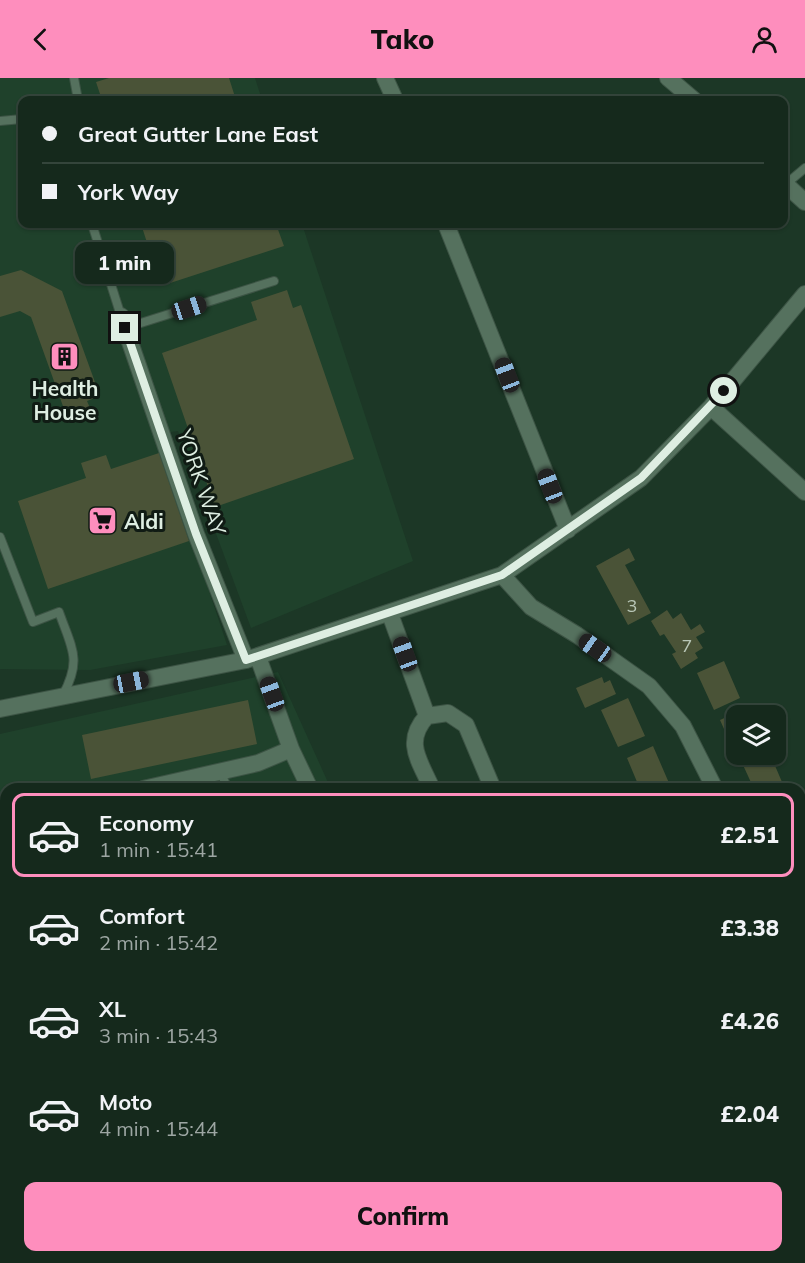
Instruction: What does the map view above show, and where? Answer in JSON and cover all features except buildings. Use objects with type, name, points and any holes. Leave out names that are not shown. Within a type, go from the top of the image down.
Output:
[{"type":"street","points":[[385,78],[393,96]]},
{"type":"street","points":[[668,78],[688,96]]},
{"type":"street","points":[[788,187],[805,202]]},
{"type":"street","points":[[448,228],[568,530]]},
{"type":"street","points":[[0,709],[252,659],[502,575],[641,478],[711,407],[805,294]]},
{"type":"street","name":"YORK WAY","points":[[123,322],[196,534],[307,783]]},
{"type":"street","points":[[711,407],[805,492]]},
{"type":"street","points":[[502,575],[531,607],[577,635],[649,686],[683,726],[712,783]]},
{"type":"street","points":[[390,614],[427,716]]},
{"type":"street","points":[[429,783],[413,746],[417,726],[427,716],[448,713],[466,725],[490,783]]},
{"type":"street","points":[[169,783],[258,763],[291,749]]},
{"type":"lane","points":[[74,78],[77,96]]},
{"type":"lane","points":[[0,122],[18,120]]},
{"type":"lane","points":[[788,180],[805,168]]},
{"type":"lane","points":[[94,228],[123,322],[274,281]]},
{"type":"lane","points":[[0,537],[33,622],[59,612],[75,662],[71,678],[62,696]]},
{"type":"lane","points":[[220,771],[225,783]]},
{"type":"shaded area","points":[[0,78],[255,78],[261,96],[18,96],[18,228],[303,228],[413,561],[251,628],[178,431],[157,434],[227,645],[90,670],[0,669]]},
{"type":"shaded area","points":[[278,672],[328,783],[0,783],[0,734]]},
{"type":"place","name":"Health House","points":[[65,357]]},
{"type":"place","name":"Aldi","points":[[103,521]]},
{"type":"route","points":[[125,328],[196,534],[246,660],[502,575],[641,478],[724,391]]}]
